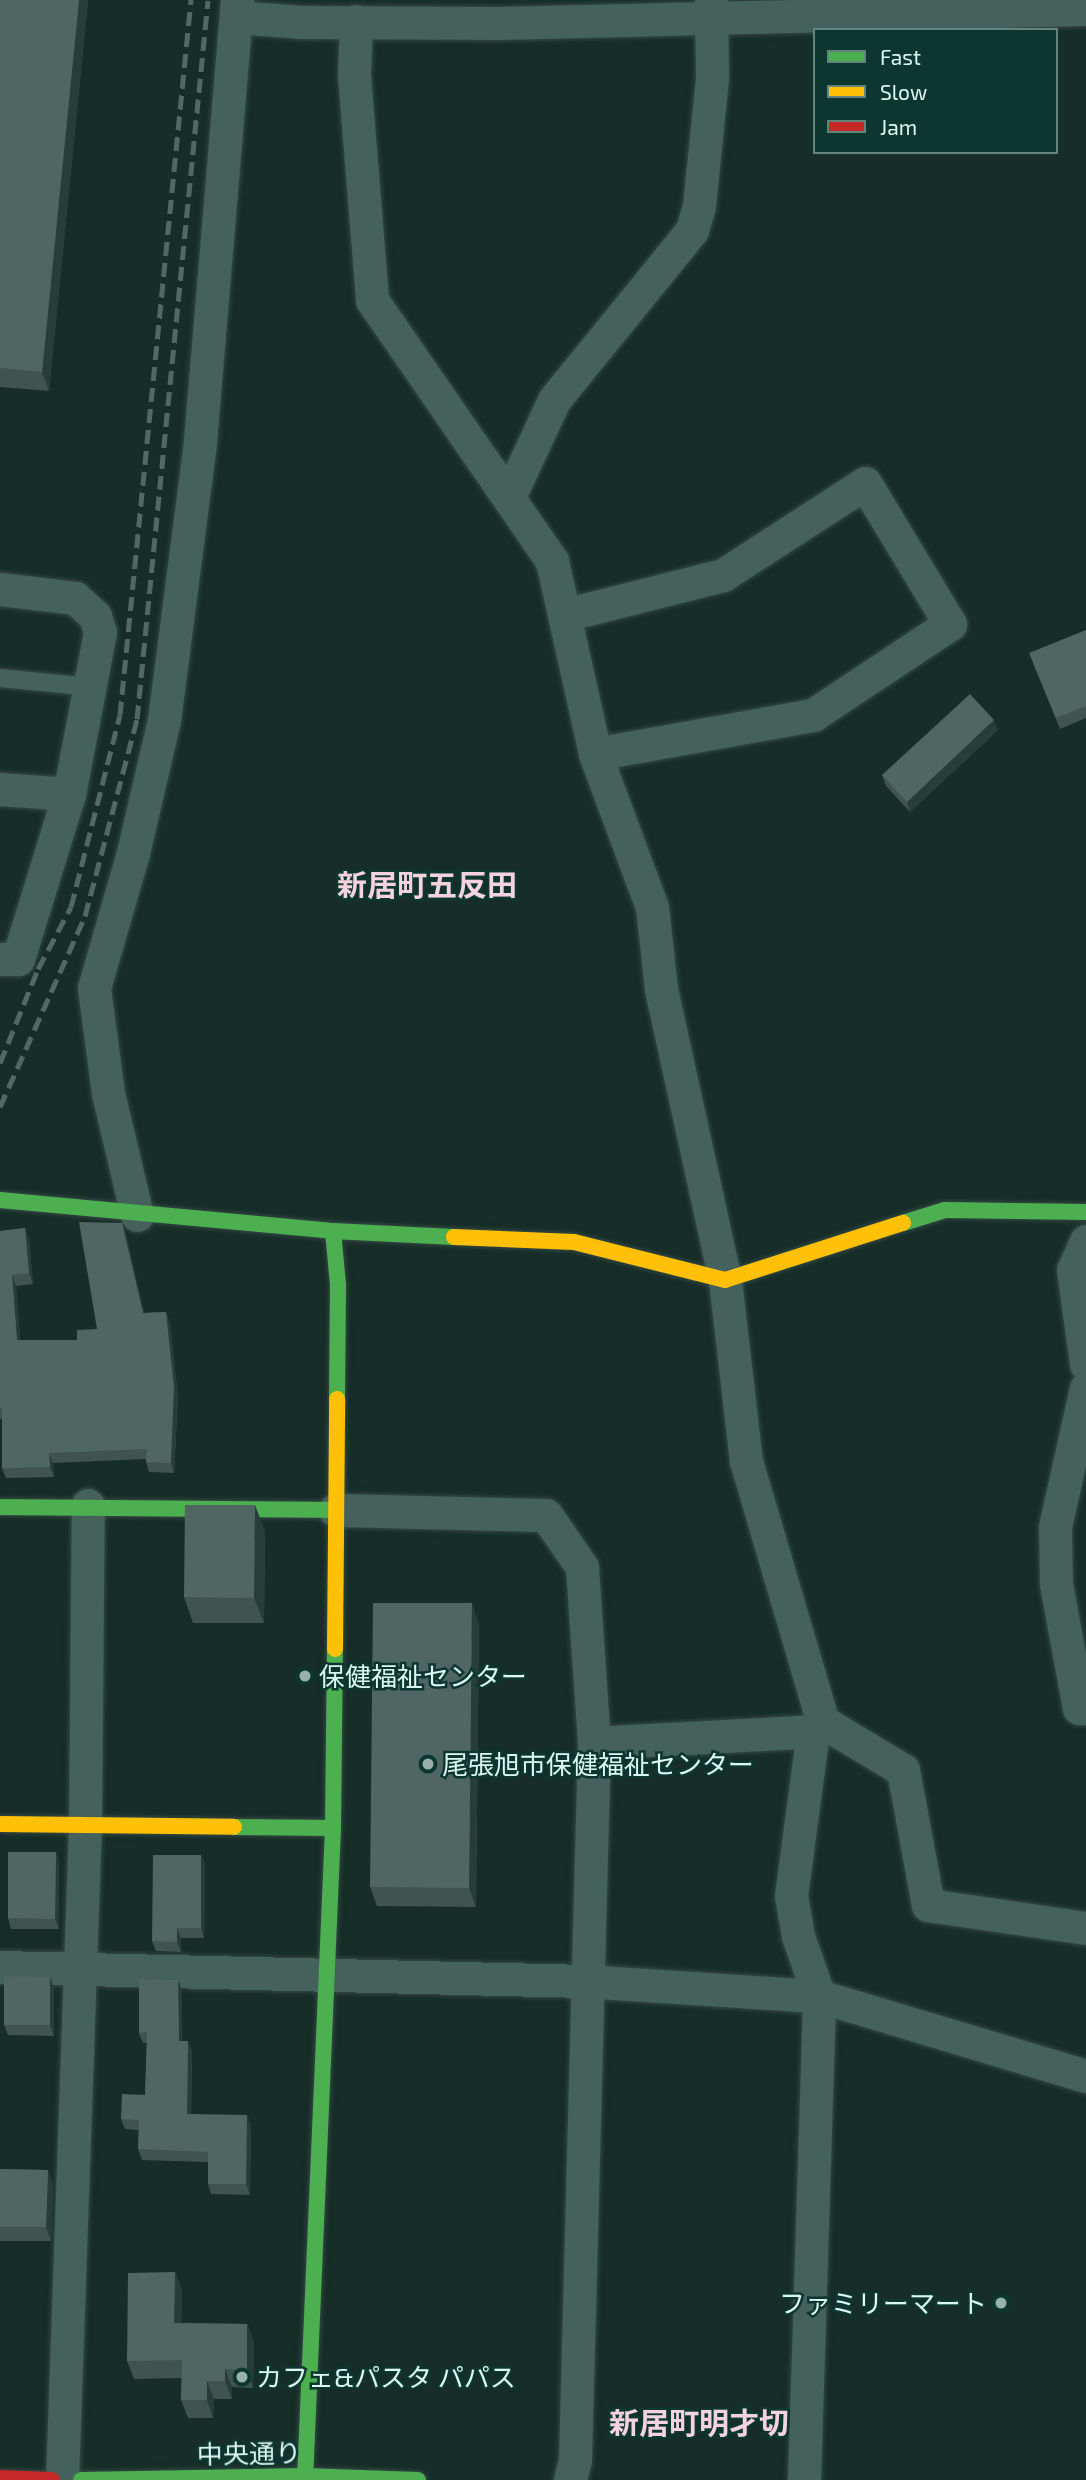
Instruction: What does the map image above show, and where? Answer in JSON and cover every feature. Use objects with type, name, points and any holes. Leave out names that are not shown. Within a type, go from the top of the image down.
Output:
[{"type":"street","points":[[136,1215],[108,1093],[94,988],[133,853],[164,720],[200,441],[237,9],[356,21],[498,12],[711,8],[965,5],[1086,9]]},
{"type":"street","points":[[509,497],[554,400],[692,230],[699,206],[712,78],[711,8]]},
{"type":"street","points":[[356,21],[354,75],[372,300],[552,561],[595,754],[652,907],[661,989],[725,1280],[746,1461],[818,1727],[791,1896],[798,1936],[819,1996],[804,2480]]},
{"type":"street","points":[[564,615],[723,575],[865,483],[950,624],[813,715],[595,754]]},
{"type":"street","points":[[0,589],[56,593],[87,604],[100,632],[69,794],[18,959],[0,959]]},
{"type":"street","points":[[0,789],[69,794]]},
{"type":"street","points":[[0,1200],[136,1215],[333,1231],[574,1242],[725,1280],[945,1210],[1086,1212]]},
{"type":"street","points":[[305,2478],[330,1972],[338,1285],[333,1231]]},
{"type":"street","points":[[1086,1241],[1073,1270],[1086,1364]]},
{"type":"street","points":[[1086,1388],[1055,1527],[1056,1584],[1079,1708],[1086,1708]]},
{"type":"street","points":[[62,2480],[85,1826],[88,1505]]},
{"type":"street","points":[[0,1507],[88,1505],[547,1515],[582,1567],[594,1743],[585,1981],[575,2460],[570,2480]]},
{"type":"street","points":[[594,1743],[818,1727],[903,1770],[928,1905],[1086,1928]]},
{"type":"street","points":[[0,1824],[333,1829]]},
{"type":"street","points":[[0,1967],[330,1972],[585,1981],[819,1996],[1086,2076]]},
{"type":"street","points":[[0,2478],[52,2480]]},
{"type":"street","name":"中央通り","points":[[81,2480],[418,2480]]},
{"type":"lane","points":[[0,678],[91,687]]},
{"type":"building","points":[[0,0],[79,0],[42,372],[0,368]]},
{"type":"building","points":[[1086,630],[1086,706],[1056,718],[1029,653]]},
{"type":"building","points":[[970,694],[994,720],[907,802],[882,775]]},
{"type":"building","points":[[79,1222],[122,1223],[143,1313],[166,1312],[174,1387],[171,1463],[146,1462],[147,1449],[49,1453],[50,1467],[2,1468],[0,1231],[25,1228],[29,1273],[12,1275],[17,1340],[77,1340],[77,1330],[97,1329]]},
{"type":"building","points":[[185,1505],[255,1505],[254,1598],[184,1597]]},
{"type":"building","name":"尾張旭市保健福祉センター","points":[[373,1603],[472,1603],[469,1888],[370,1887]]},
{"type":"building","points":[[8,1852],[56,1852],[55,1919],[8,1918]]},
{"type":"building","points":[[153,1855],[201,1855],[201,1928],[177,1928],[177,1942],[152,1941]]},
{"type":"building","points":[[4,1976],[50,1977],[50,2025],[4,2025]]},
{"type":"building","points":[[139,1979],[178,1980],[179,2041],[188,2041],[187,2114],[247,2115],[246,2184],[208,2184],[208,2152],[138,2149],[139,2120],[121,2119],[122,2094],[145,2095],[147,2032],[139,2033]]},
{"type":"building","points":[[0,2169],[48,2170],[46,2227],[0,2227]]},
{"type":"building","points":[[175,2272],[174,2323],[247,2324],[247,2370],[225,2369],[225,2381],[207,2381],[207,2400],[181,2400],[182,2360],[127,2361],[128,2273]]},
{"type":"railway","points":[[0,1063],[38,969],[71,907],[120,715],[191,0]]},
{"type":"railway","points":[[0,1107],[85,916],[137,719],[208,0]]},
{"type":"traffic: fast","points":[[0,1200],[333,1231],[454,1237]]},
{"type":"traffic: fast","points":[[903,1223],[945,1210],[1086,1212]]},
{"type":"traffic: fast","points":[[333,1231],[338,1285],[337,1399]]},
{"type":"traffic: fast","points":[[0,1507],[335,1510]]},
{"type":"traffic: fast","points":[[305,2480],[333,1828],[335,1649]]},
{"type":"traffic: fast","points":[[234,1827],[333,1828]]},
{"type":"traffic: fast","points":[[81,2480],[305,2476],[418,2480]]},
{"type":"traffic: slow","points":[[454,1237],[574,1242],[725,1280],[903,1223]]},
{"type":"traffic: slow","points":[[335,1649],[337,1399]]},
{"type":"traffic: slow","points":[[0,1824],[234,1827]]},
{"type":"traffic: jam","points":[[0,2478],[52,2480]]},
{"type":"place","name":"保健福祉センター","points":[[305,1676]]},
{"type":"place","name":"尾張旭市保健福祉センター","points":[[428,1764]]},
{"type":"place","name":"ファミリーマート","points":[[1001,2303]]},
{"type":"place","name":"カフェ&パスタ パパス","points":[[242,2377]]},
{"type":"district","name":"新居町五反田","points":[[427,884]]},
{"type":"district","name":"新居町明才切","points":[[699,2422]]}]
